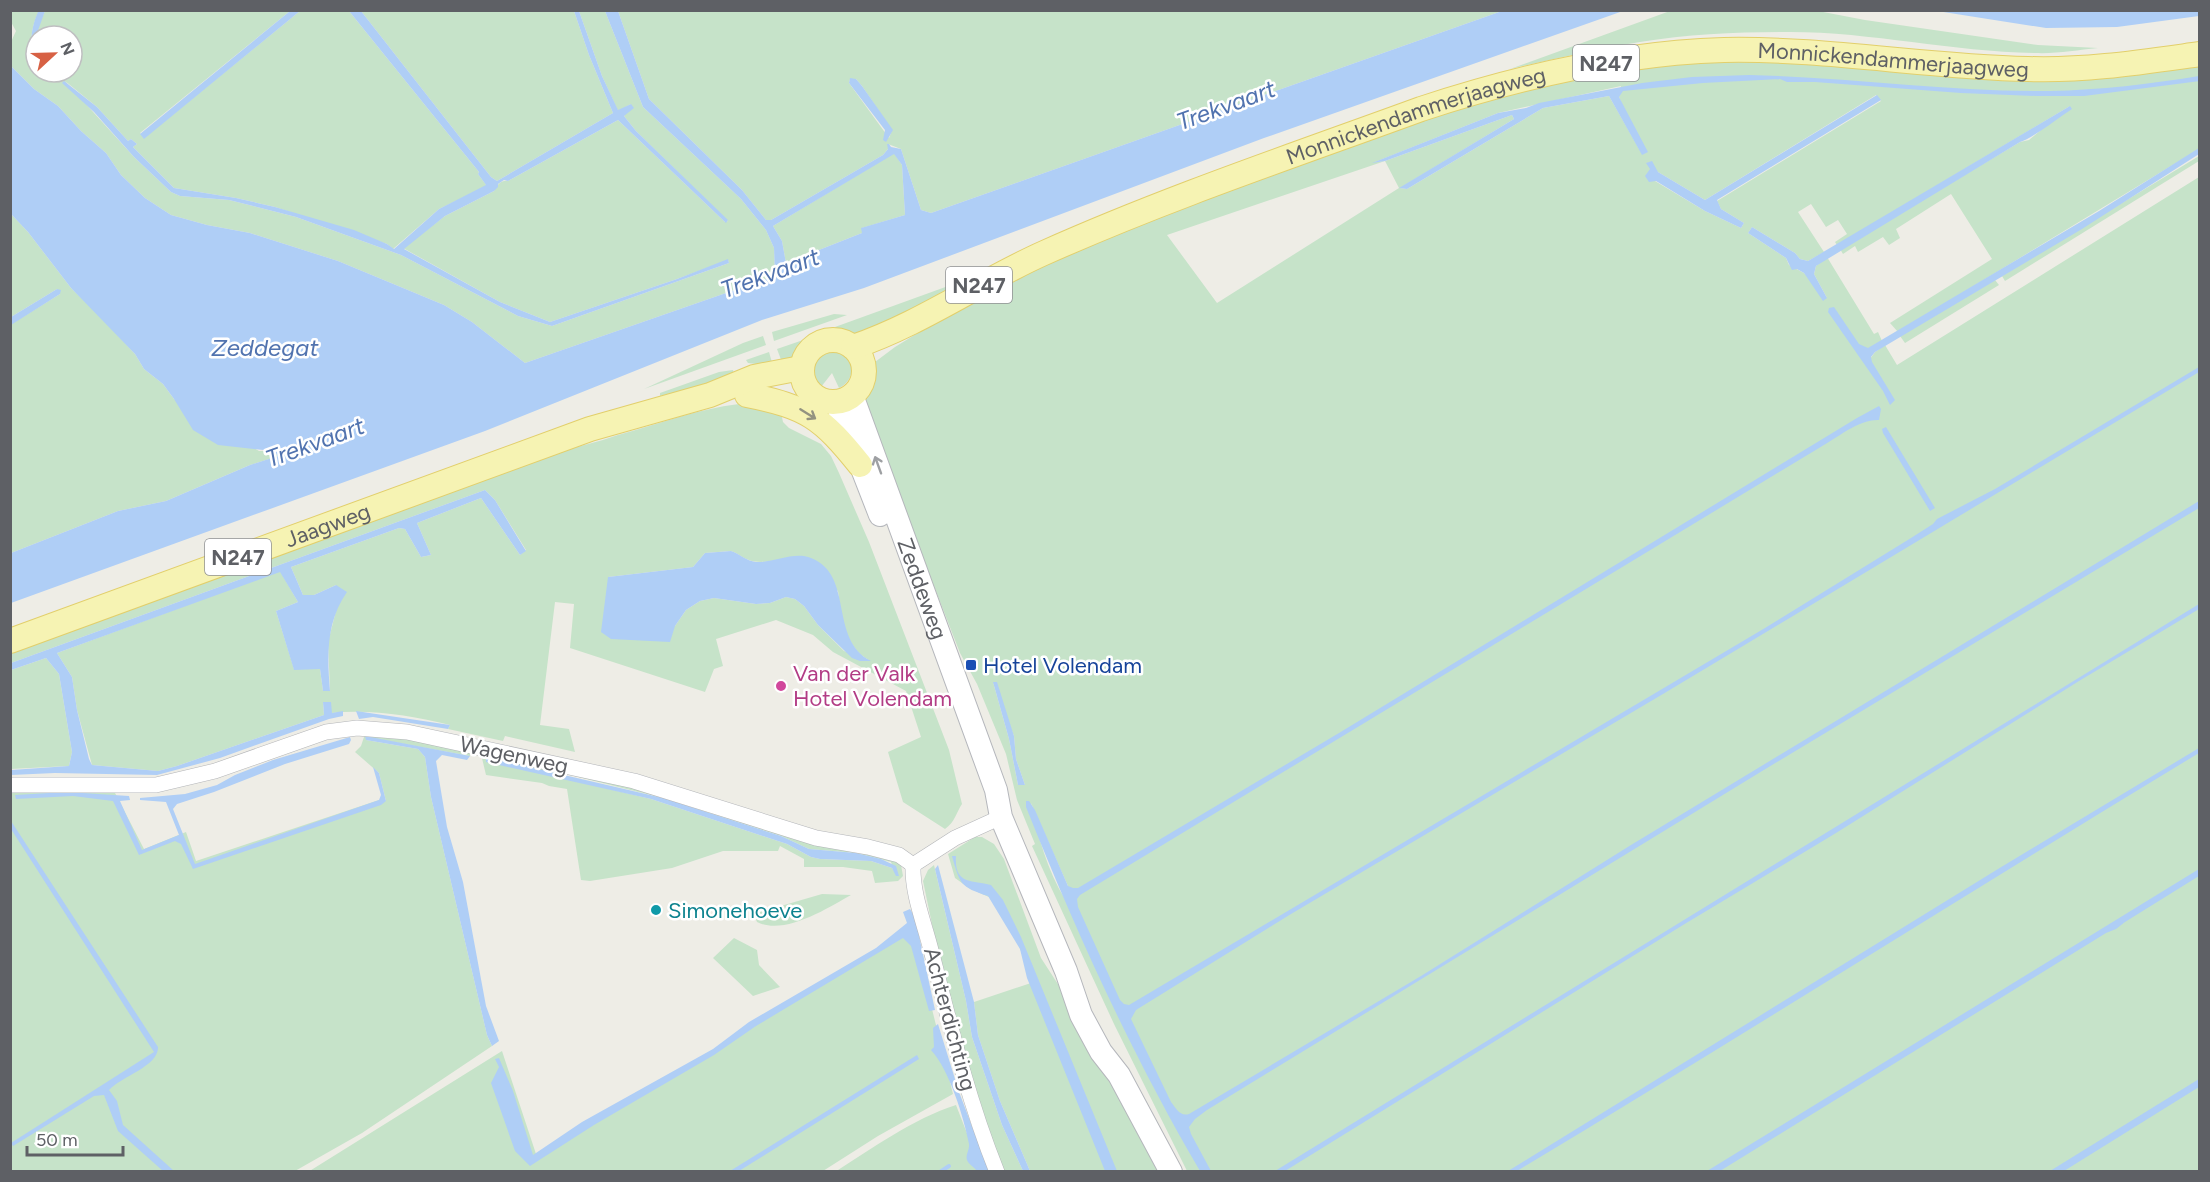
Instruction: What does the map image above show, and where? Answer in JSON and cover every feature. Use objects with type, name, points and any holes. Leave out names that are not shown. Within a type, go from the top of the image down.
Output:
[{"type":"main road","name":"Monnickendammerjaagweg","points":[[858,355],[999,274],[1085,235],[1421,109],[1472,92],[1525,79],[1625,60],[1676,53],[1724,50],[1819,53],[2030,69],[2113,66],[2199,54]]},
{"type":"main road","points":[[834,339],[840,340],[858,355],[863,377],[861,385],[844,398],[814,396],[803,377],[808,352],[819,343],[834,339]]},
{"type":"main road","name":"N247","points":[[710,395],[754,377],[803,377]]},
{"type":"main road","name":"N247","points":[[710,395],[747,394],[783,387],[803,377]]},
{"type":"main road","points":[[747,394],[785,402],[815,418],[840,440],[860,465]]},
{"type":"main road","name":"Jaagweg","points":[[10,641],[590,429],[710,395]]},
{"type":"main road","name":"Zeddeweg","points":[[844,398],[860,465],[986,795],[1001,817],[1066,971],[1098,1022],[1119,1075],[1171,1172]]},
{"type":"main road","name":"Zeddeweg","points":[[844,398],[857,412],[996,790],[1001,817]]},
{"type":"street","name":"Wagenweg","points":[[10,785],[156,785],[215,771],[326,732],[346,728],[374,728],[407,732],[634,781],[816,838],[899,855],[913,865]]},
{"type":"street","points":[[913,865],[955,838],[1001,817]]},
{"type":"street","name":"Achterdichting","points":[[913,865],[914,889],[948,1021],[965,1081],[997,1172]]},
{"type":"green space","points":[[11,11],[39,11],[34,24],[24,24],[24,79],[11,66],[10,44],[16,31],[11,22]]},
{"type":"green space","points":[[45,11],[290,11],[140,133],[144,138],[300,11],[349,11],[479,172],[478,174],[487,186],[439,209],[393,249],[387,244],[275,207],[174,188],[133,147],[137,144],[131,139],[128,141],[97,107],[69,84],[84,84],[84,24],[39,24]]},
{"type":"green space","points":[[361,11],[574,11],[613,113],[497,181],[491,177]]},
{"type":"green space","points":[[579,11],[605,11],[643,107],[741,199],[766,230],[774,248],[775,276],[525,363],[472,322],[444,305],[338,261],[250,233],[171,215],[145,198],[121,175],[106,153],[58,106],[29,84],[68,84],[134,157],[171,192],[180,196],[229,200],[296,217],[401,255],[518,316],[552,326],[729,263],[728,260],[550,322],[500,302],[403,248],[445,216],[494,191],[501,182],[508,181],[618,120],[725,222],[728,221],[636,131],[624,116],[631,104],[618,111],[602,76]]},
{"type":"green space","points":[[618,11],[1502,11],[931,213],[921,210],[901,149],[888,144],[888,149],[883,155],[771,220],[766,220],[742,190],[649,99]],"holes":[[[850,79],[856,79],[892,130],[889,138],[849,83]]]},
{"type":"green space","points":[[1670,11],[1818,11],[2038,45],[2098,48],[2051,53],[2004,52],[1851,35],[1790,32],[1733,33],[1640,42],[1510,69]]},
{"type":"green space","points":[[1720,62],[2199,65],[2199,149],[1898,332],[1890,323],[1992,259],[1951,194],[1896,229],[1900,238],[1889,245],[1883,237],[1858,252],[1855,246],[1843,254],[1840,249],[2020,142],[2029,140],[2070,106],[1837,245],[1835,242],[1847,234],[1838,220],[1826,227],[1811,204],[1798,212],[1824,252],[1808,261],[1800,259],[1795,253],[1752,227],[1748,233],[1786,258],[1789,265],[1804,273],[1827,298],[1814,274],[1816,266],[1827,257],[1874,334],[1878,332],[1882,341],[1861,354],[1886,392],[1870,359],[1885,345],[1897,365],[2199,177],[2199,1171],[1187,1171],[1114,1024],[1032,846],[1035,844],[1017,800],[1006,754],[977,684],[960,653],[918,550],[879,436],[860,408],[868,370],[895,347],[989,289],[1140,223],[1419,121],[1536,85],[1670,65]],"holes":[[[1621,86],[1619,97],[1642,154],[1609,96],[1543,108],[1407,189],[1400,188],[1514,119],[1512,115],[1385,161],[1375,162],[1498,113]],[[1876,95],[1881,101],[1717,201],[1721,209],[1744,223],[1741,228],[1705,211],[1655,181],[1650,169],[1705,200]],[[1385,161],[1399,188],[1217,303],[1167,235]],[[993,682],[1014,736],[1016,759],[1025,785],[1018,785],[1009,739]],[[1031,803],[1068,886],[1065,899],[1048,865]]]},
{"type":"green space","points":[[894,153],[902,165],[905,215],[862,228],[862,233],[786,263],[782,241],[773,226]]},
{"type":"green space","points":[[2199,156],[2199,161],[2005,281],[2002,276]]},
{"type":"green space","points":[[11,214],[28,232],[71,288],[135,354],[144,369],[163,384],[174,399],[259,451],[273,451],[279,456],[250,465],[166,501],[118,511],[11,553],[10,325],[60,294],[57,289],[11,317]]},
{"type":"green space","points":[[1995,280],[1999,285],[1905,343],[1900,336]]},
{"type":"green space","points":[[962,281],[964,285],[852,338],[838,333],[835,327]]},
{"type":"green space","points":[[834,314],[847,315],[774,341],[772,332]]},
{"type":"green space","points":[[763,336],[766,345],[644,389],[743,343]]},
{"type":"green space","points":[[806,339],[808,342],[796,358],[783,365],[777,349]]},
{"type":"green space","points":[[833,349],[846,356],[851,373],[845,384],[839,388],[832,373],[821,387],[814,375],[814,364],[826,351]]},
{"type":"green space","points":[[769,352],[773,366],[748,363],[746,360]]},
{"type":"green space","points":[[733,370],[735,378],[660,396],[660,393],[719,372]]},
{"type":"green space","points":[[739,404],[780,408],[783,422],[789,428],[821,444],[831,456],[869,542],[949,750],[962,804],[945,829],[903,802],[888,752],[921,737],[906,691],[833,652],[813,635],[776,620],[716,639],[723,666],[714,669],[705,692],[570,648],[574,604],[555,602],[540,725],[569,729],[575,752],[505,736],[503,741],[448,729],[450,725],[406,716],[362,712],[332,713],[323,702],[324,715],[177,766],[158,771],[92,765],[77,710],[72,677],[57,653],[280,571],[298,602],[276,611],[294,669],[320,669],[323,691],[330,691],[328,642],[337,607],[336,585],[314,595],[303,595],[291,567],[399,528],[405,529],[421,557],[431,555],[417,523],[481,498],[520,555],[526,550],[495,500],[485,490],[11,663],[10,651],[556,452],[723,406]],"holes":[[[731,551],[747,559],[760,562],[795,557],[838,591],[849,639],[854,648],[869,660],[844,651],[795,599],[786,597],[770,603],[756,604],[714,598],[700,601],[686,610],[675,626],[608,577],[693,567],[705,553]]]},
{"type":"green space","points":[[46,658],[59,674],[72,752],[69,766],[11,769],[11,670]]},
{"type":"green space","points":[[373,732],[471,753],[470,756],[366,737],[366,740],[418,749],[425,757],[431,797],[487,1035],[492,1046],[362,1133],[295,1171],[11,1171],[10,793],[114,791],[144,849],[186,832],[196,861],[379,800],[386,801],[379,773],[355,752],[361,746],[365,734]]},
{"type":"green space","points":[[481,754],[589,774],[892,857],[901,865],[903,876],[898,881],[875,883],[872,871],[843,867],[804,867],[804,859],[780,846],[778,851],[723,851],[672,868],[590,881],[581,880],[567,789],[486,775]],"holes":[[[546,774],[566,774],[663,798],[781,836],[809,849],[856,853],[891,862],[894,871],[892,868],[871,861],[811,857],[787,844],[651,799]]]},
{"type":"green space","points":[[975,837],[982,837],[994,844],[1004,859],[1041,958],[1065,995],[1161,1171],[1030,1171],[1000,1101],[978,1035],[974,1002],[1034,982],[1013,932],[991,898],[969,888],[955,878],[948,854]]},
{"type":"green space","points":[[934,865],[966,1001],[972,1037],[1002,1125],[1023,1171],[1003,1171],[954,1030],[923,881],[928,870]]},
{"type":"green space","points":[[822,894],[851,895],[806,919],[780,926],[757,922],[755,917],[760,912]]},
{"type":"green space","points":[[912,928],[953,1094],[878,1136],[823,1171],[308,1172],[502,1051],[537,1157]]},
{"type":"green space","points":[[734,938],[757,950],[759,965],[780,987],[753,996],[713,958]]},
{"type":"green space","points":[[956,1105],[982,1172],[835,1172],[909,1126]]},
{"type":"water","points":[[39,10],[45,11],[40,24],[34,23]]},
{"type":"water","points":[[2199,10],[2199,16],[2117,27],[2046,28],[1937,11]]},
{"type":"water","points":[[290,11],[300,11],[144,139],[140,134]]},
{"type":"water","points":[[349,11],[361,11],[491,177],[497,181],[613,113],[574,11],[579,11],[602,76],[618,110],[631,104],[634,108],[624,116],[636,131],[728,220],[726,223],[618,120],[508,181],[504,180],[494,191],[445,216],[404,249],[500,302],[550,322],[677,279],[728,259],[729,263],[552,326],[518,316],[401,255],[296,217],[229,200],[180,196],[171,192],[134,157],[94,112],[63,84],[68,84],[97,107],[128,141],[131,139],[137,144],[133,147],[174,188],[275,207],[354,230],[394,249],[439,209],[486,185],[478,174],[479,172]]},
{"type":"water","points":[[605,11],[618,11],[649,99],[742,190],[766,220],[771,220],[883,155],[888,149],[887,144],[901,149],[921,210],[931,213],[1502,11],[1623,11],[1264,138],[864,288],[762,320],[485,431],[11,603],[11,553],[118,511],[166,501],[250,465],[278,456],[273,451],[218,445],[193,430],[163,384],[144,369],[135,354],[71,288],[28,232],[11,214],[11,66],[24,79],[24,84],[29,84],[58,106],[106,153],[121,175],[145,198],[171,215],[250,233],[338,261],[444,305],[472,322],[525,363],[775,276],[774,248],[766,230],[741,199],[643,107]],"holes":[[[894,154],[902,165],[905,215],[861,228],[862,233],[786,263],[782,241],[773,226]]]},
{"type":"water","points":[[1749,75],[2012,91],[2106,88],[2199,76],[2200,81],[2084,96],[1961,93],[1787,82],[1780,79],[1703,83],[1623,91],[1619,97],[1648,152],[1642,155],[1609,96],[1543,108],[1407,189],[1399,188],[1514,119],[1512,115],[1385,161],[1372,163],[1498,113],[1539,103],[1642,83],[1692,77]]},
{"type":"water","points":[[850,78],[856,79],[862,86],[893,130],[886,142],[883,140],[885,130],[849,83]]},
{"type":"water","points":[[1877,95],[1881,100],[1717,200],[1721,209],[1744,223],[1741,228],[1705,211],[1656,181],[1649,182],[1645,176],[1650,169],[1646,163],[1652,161],[1658,172],[1705,200]]},
{"type":"water","points":[[2070,106],[2072,109],[2038,132],[1816,266],[1814,274],[1827,298],[1823,301],[1804,273],[1797,269],[1792,270],[1786,258],[1748,233],[1752,227],[1795,253],[1800,259],[1808,261]]},
{"type":"water","points":[[2199,148],[2199,154],[2082,229],[1875,352],[1871,357],[1872,362],[1895,400],[1890,405],[1883,391],[1828,312],[1829,308],[1834,307],[1859,344],[1868,348],[2099,211]]},
{"type":"water","points":[[57,289],[61,290],[60,294],[11,325],[11,317]]},
{"type":"water","points":[[2199,367],[2199,372],[1291,914],[1136,1010],[1131,1019],[1171,1102],[1181,1113],[1189,1114],[1421,976],[1631,845],[2199,501],[2199,508],[1772,765],[1207,1110],[1189,1127],[1211,1171],[1200,1171],[1151,1083],[1106,992],[1045,854],[1026,807],[1026,801],[1029,801],[1035,810],[1068,886],[1078,888],[1339,733],[1857,418],[1879,406],[1881,409],[1879,420],[1848,430],[1080,895],[1077,899],[1078,907],[1120,1000],[1129,1005],[1765,628],[1911,538],[1937,519],[1995,489]]},
{"type":"water","points":[[1886,427],[1935,508],[1930,511],[1883,433],[1882,429]]},
{"type":"water","points":[[485,490],[495,500],[526,551],[520,555],[481,498],[417,523],[431,555],[421,557],[405,529],[399,528],[291,567],[303,595],[314,595],[336,585],[347,592],[340,603],[332,627],[328,665],[330,691],[323,691],[320,669],[294,670],[276,611],[298,602],[280,572],[57,653],[72,677],[77,710],[92,765],[158,771],[324,715],[323,702],[331,702],[332,713],[343,711],[343,716],[220,758],[157,775],[55,773],[11,775],[11,770],[69,766],[72,752],[59,674],[46,658],[11,670],[11,663]]},
{"type":"water","points":[[731,551],[756,562],[804,556],[824,566],[833,578],[850,638],[858,651],[871,661],[852,658],[818,625],[804,606],[795,599],[786,597],[770,603],[756,604],[714,598],[700,601],[686,610],[675,626],[670,642],[611,639],[601,632],[608,577],[693,567],[705,553]]},
{"type":"water","points":[[2199,604],[2199,609],[1836,833],[1285,1171],[1275,1171]]},
{"type":"water","points":[[993,682],[997,682],[1014,736],[1016,759],[1025,785],[1018,785],[1009,739]]},
{"type":"water","points":[[356,711],[450,725],[448,729],[373,717],[359,719]]},
{"type":"water","points":[[365,736],[470,756],[467,760],[442,755],[436,761],[447,827],[463,882],[486,1006],[499,1041],[492,1046],[487,1035],[431,797],[425,757],[418,749],[366,740]]},
{"type":"water","points":[[350,737],[349,744],[285,764],[177,804],[173,809],[195,864],[379,800],[381,795],[373,767],[379,773],[386,801],[381,805],[193,869],[181,844],[175,841],[139,855],[113,801],[73,796],[16,799],[15,795],[67,792],[129,796],[130,800],[120,801],[142,850],[179,835],[166,802],[140,800],[140,798],[185,794],[217,785],[273,760]]},
{"type":"water","points":[[2199,748],[2199,753],[1688,1067],[1517,1171],[1508,1171],[1998,869]]},
{"type":"water","points":[[486,757],[663,798],[781,836],[809,849],[856,853],[881,859],[896,866],[899,876],[896,876],[892,868],[871,861],[811,857],[787,844],[651,799],[486,762]]},
{"type":"water","points":[[11,821],[158,1047],[153,1060],[109,1090],[117,1101],[123,1125],[174,1171],[163,1171],[118,1131],[104,1095],[94,1096],[13,1146],[11,1143],[154,1052],[11,829]]},
{"type":"water","points":[[952,856],[956,856],[956,865],[961,877],[991,885],[1003,900],[1021,937],[1117,1171],[1105,1171],[1027,978],[1020,949],[988,896],[962,883]]},
{"type":"water","points":[[938,865],[974,1002],[978,1035],[1000,1101],[1030,1171],[1023,1171],[1002,1125],[972,1037],[966,1001],[935,869]]},
{"type":"water","points":[[2199,869],[2199,876],[2116,929],[2106,933],[1720,1171],[1707,1171]]},
{"type":"water","points":[[910,909],[915,917],[935,1010],[929,1011],[911,946],[903,938],[530,1166],[515,1151],[491,1083],[499,1067],[495,1059],[499,1058],[513,1091],[533,1155],[582,1122],[713,1049],[749,1022],[876,948],[907,923],[903,912]]},
{"type":"water","points":[[938,1024],[959,1092],[989,1171],[977,1171],[967,1160],[969,1144],[960,1108],[944,1069],[931,1050],[934,1047],[933,1028]]},
{"type":"water","points":[[917,1055],[919,1059],[739,1171],[730,1171]]},
{"type":"water","points":[[2199,1079],[2199,1087],[2064,1171],[2050,1171]]},
{"type":"waterway","points":[[940,1172],[949,1166]]},
{"type":"place","name":"Hotel Volendam","points":[[971,665]]},
{"type":"place","name":"Van der Valk Hotel Volendam","points":[[781,686]]},
{"type":"place","name":"Simonehoeve","points":[[656,910]]},
{"type":"water label","name":"Trekvaart","points":[[1226,105]]},
{"type":"water label","name":"Trekvaart","points":[[770,273]]},
{"type":"water label","name":"Zeddegat","points":[[265,347]]},
{"type":"water label","name":"Trekvaart","points":[[315,442]]}]
